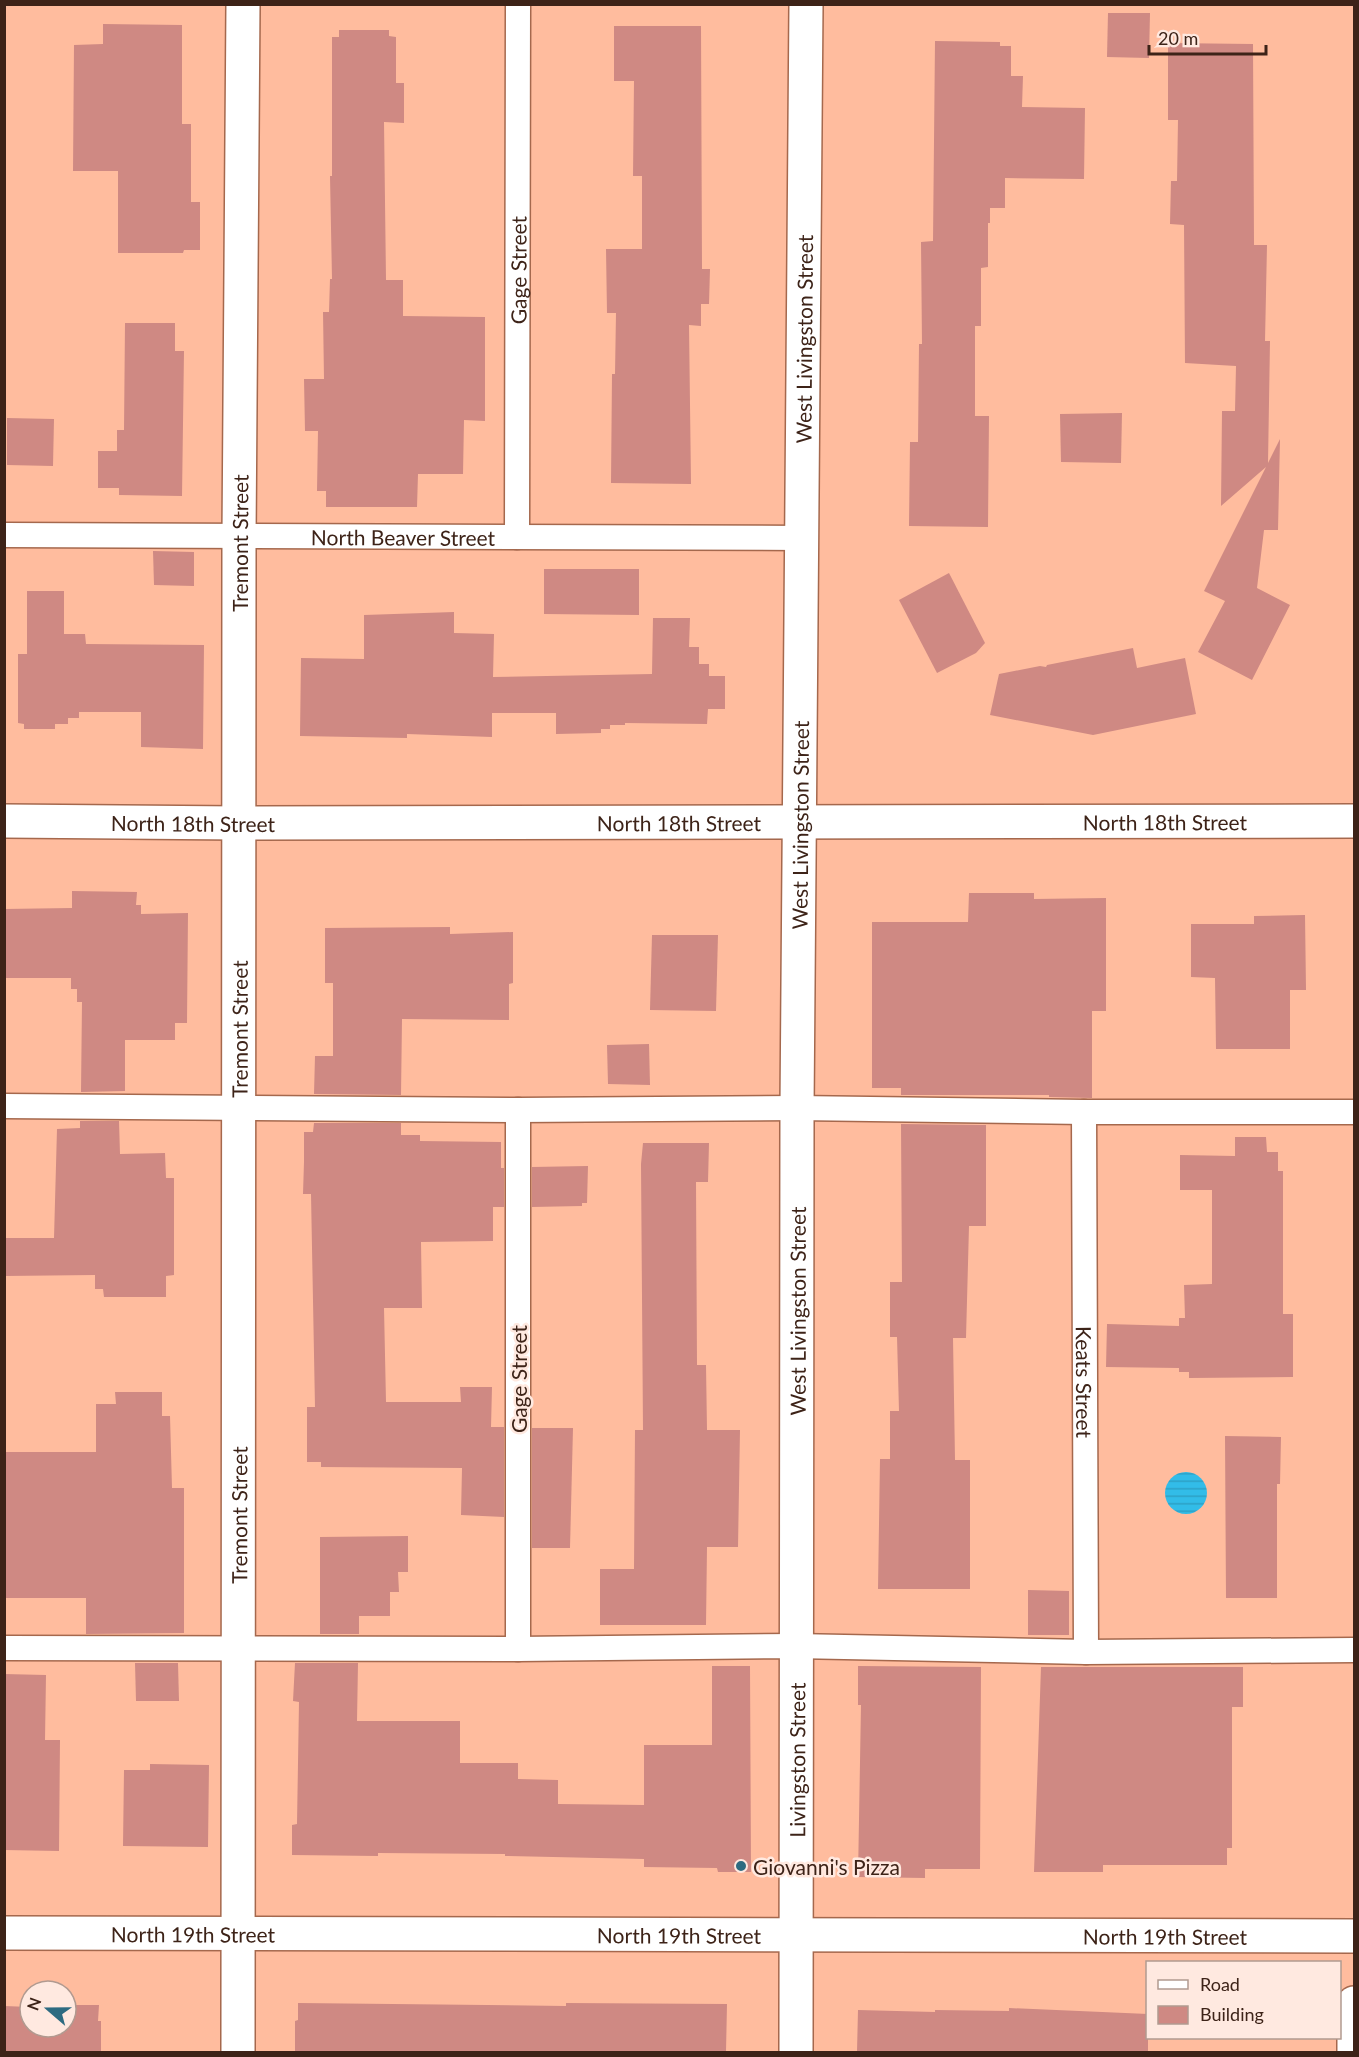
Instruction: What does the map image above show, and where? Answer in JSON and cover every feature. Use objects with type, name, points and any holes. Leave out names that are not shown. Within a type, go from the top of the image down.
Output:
[{"type":"street","name":"Tremont Street","points":[[238,2052],[238,537],[243,4]]},
{"type":"street","name":"West Livingston Street","points":[[795,1646],[796,1108],[806,4]]},
{"type":"street","name":"North 18th Street","points":[[4,821],[239,823],[1354,821]]},
{"type":"street","name":"Livingston Street","points":[[795,1646],[796,2052]]},
{"type":"street","name":"North 19th Street","points":[[4,1933],[1354,1936]]},
{"type":"street","points":[[1354,2003],[1354,2052]]},
{"type":"lane","name":"Gage Street","points":[[517,537],[518,4]]},
{"type":"lane","name":"North Beaver Street","points":[[4,535],[802,538]]},
{"type":"lane","points":[[4,1107],[518,1110],[796,1108],[1084,1112],[1354,1112]]},
{"type":"lane","name":"Gage Street","points":[[518,1110],[518,1649]]},
{"type":"lane","name":"Keats Street","points":[[1084,1112],[1086,1652]]},
{"type":"lane","points":[[4,1648],[518,1649],[795,1646],[1086,1652],[1354,1650]]},
{"type":"water","points":[[1186,1472],[1194,1473],[1201,1478],[1206,1485],[1206,1501],[1201,1508],[1194,1513],[1186,1514],[1178,1513],[1171,1508],[1166,1501],[1165,1493],[1166,1485],[1171,1478],[1178,1473]]},
{"type":"building","points":[[1108,13],[1150,13],[1149,58],[1107,57]]},
{"type":"building","points":[[103,24],[182,25],[182,124],[191,124],[191,202],[200,202],[200,250],[184,250],[183,253],[118,253],[118,171],[73,171],[74,45],[103,44]]},
{"type":"building","points":[[614,26],[701,26],[702,269],[710,269],[709,304],[701,304],[701,326],[689,325],[691,484],[611,483],[612,374],[615,374],[616,313],[607,313],[606,249],[642,249],[642,176],[633,176],[634,81],[614,81]]},
{"type":"building","points":[[339,30],[389,30],[389,36],[396,37],[396,83],[404,83],[404,123],[384,122],[386,280],[403,280],[403,316],[485,317],[485,421],[464,420],[463,474],[418,474],[417,507],[326,507],[326,491],[317,491],[318,431],[305,431],[304,379],[324,379],[323,312],[329,312],[330,279],[332,279],[330,176],[332,176],[332,37],[339,37]]},
{"type":"building","points":[[935,41],[1000,42],[1000,46],[1011,46],[1011,76],[1023,76],[1022,107],[1085,108],[1084,179],[1005,178],[1005,208],[990,208],[988,267],[981,268],[981,326],[975,326],[975,416],[989,416],[988,527],[909,526],[910,442],[918,442],[919,344],[922,344],[921,242],[933,241]]},
{"type":"building","points":[[1168,43],[1253,44],[1254,245],[1267,245],[1265,341],[1270,341],[1268,463],[1280,439],[1278,530],[1264,530],[1257,588],[1290,605],[1252,680],[1198,652],[1225,601],[1204,591],[1266,467],[1221,506],[1222,411],[1235,411],[1236,366],[1185,363],[1184,225],[1170,224],[1171,181],[1177,181],[1178,120],[1168,120]]},
{"type":"building","points":[[125,323],[175,323],[175,351],[184,351],[182,496],[119,495],[119,488],[98,488],[98,451],[117,451],[117,430],[124,430]]},
{"type":"building","points":[[1122,413],[1121,463],[1061,462],[1060,414]]},
{"type":"building","points":[[7,418],[54,419],[53,466],[7,465]]},
{"type":"building","points":[[153,551],[194,552],[194,586],[154,585]]},
{"type":"building","points":[[544,569],[639,569],[639,615],[544,614]]},
{"type":"building","points":[[949,573],[985,643],[976,653],[937,673],[899,600]]},
{"type":"building","points":[[27,591],[64,591],[64,634],[85,634],[86,644],[204,645],[203,749],[141,747],[141,712],[79,712],[79,718],[68,718],[68,724],[55,724],[55,729],[24,729],[24,724],[18,723],[18,654],[27,654]]},
{"type":"building","points":[[454,612],[454,633],[494,634],[493,677],[652,674],[653,618],[690,618],[689,647],[699,647],[699,664],[709,664],[709,676],[725,676],[725,709],[708,709],[707,724],[625,723],[625,725],[610,725],[610,729],[601,729],[601,733],[556,734],[556,713],[492,713],[492,737],[407,734],[407,738],[300,736],[301,658],[364,659],[364,615]]},
{"type":"building","points":[[1133,648],[1137,668],[1185,658],[1196,714],[1093,735],[990,715],[999,674],[1040,666],[1046,667]]},
{"type":"building","points":[[72,891],[137,892],[136,905],[141,905],[141,914],[188,913],[187,1023],[175,1023],[175,1040],[125,1040],[125,1091],[81,1092],[82,1002],[77,1002],[77,989],[71,989],[71,978],[4,978],[4,909],[72,908]]},
{"type":"building","points":[[969,893],[1034,893],[1034,899],[1106,898],[1106,1011],[1092,1011],[1092,1098],[1049,1097],[1049,1095],[901,1095],[901,1088],[872,1088],[872,922],[968,922]]},
{"type":"building","points":[[1305,915],[1306,990],[1290,990],[1290,1049],[1216,1049],[1215,978],[1191,977],[1191,924],[1254,924],[1254,916]]},
{"type":"building","points":[[450,927],[450,934],[513,932],[513,983],[509,984],[509,1020],[402,1019],[401,1095],[314,1094],[315,1056],[333,1056],[333,983],[325,983],[325,928]]},
{"type":"building","points":[[652,935],[718,935],[716,1011],[650,1010]]},
{"type":"building","points":[[649,1044],[650,1085],[608,1084],[607,1045]]},
{"type":"building","points":[[80,1121],[119,1121],[120,1154],[165,1153],[166,1178],[174,1178],[174,1275],[166,1276],[166,1297],[104,1297],[103,1289],[95,1289],[95,1275],[4,1276],[4,1238],[54,1238],[57,1129],[80,1128]]},
{"type":"building","points":[[314,1123],[401,1123],[401,1135],[420,1135],[420,1141],[501,1142],[504,1207],[493,1207],[493,1241],[421,1242],[422,1308],[384,1308],[386,1402],[461,1402],[460,1387],[492,1387],[491,1427],[504,1427],[504,1517],[461,1515],[462,1468],[321,1467],[321,1462],[307,1462],[307,1407],[315,1407],[311,1194],[303,1194],[304,1132],[313,1132]]},
{"type":"building","points":[[901,1124],[986,1125],[986,1226],[969,1226],[966,1338],[953,1338],[955,1460],[970,1460],[970,1589],[878,1589],[880,1459],[890,1459],[890,1411],[899,1411],[897,1337],[890,1337],[890,1282],[902,1282]]},
{"type":"building","points":[[1235,1137],[1266,1137],[1267,1152],[1278,1152],[1278,1171],[1283,1171],[1283,1314],[1293,1314],[1293,1377],[1189,1378],[1189,1372],[1179,1372],[1179,1368],[1106,1367],[1107,1324],[1179,1326],[1179,1318],[1185,1318],[1184,1285],[1212,1284],[1212,1190],[1180,1190],[1180,1155],[1235,1156]]},
{"type":"building","points":[[643,1143],[709,1143],[708,1182],[696,1182],[697,1365],[706,1365],[707,1430],[740,1430],[738,1547],[707,1547],[706,1625],[600,1625],[600,1569],[634,1569],[635,1430],[643,1430],[641,1164]]},
{"type":"building","points":[[588,1166],[587,1203],[582,1203],[582,1206],[532,1207],[532,1167]]},
{"type":"building","points":[[115,1392],[162,1392],[162,1416],[170,1416],[172,1488],[184,1488],[184,1633],[86,1634],[86,1598],[4,1598],[4,1452],[96,1452],[96,1404],[116,1404]]},
{"type":"building","points":[[532,1428],[573,1428],[570,1548],[532,1548]]},
{"type":"building","points":[[1225,1436],[1281,1437],[1280,1484],[1277,1484],[1277,1598],[1226,1598]]},
{"type":"building","points":[[408,1536],[408,1572],[398,1572],[399,1592],[390,1592],[390,1616],[359,1616],[359,1634],[320,1634],[320,1537]]},
{"type":"building","points":[[1028,1590],[1069,1591],[1069,1635],[1028,1635]]},
{"type":"building","points":[[135,1663],[178,1663],[179,1701],[136,1701]]},
{"type":"building","points":[[295,1663],[358,1663],[357,1721],[460,1721],[460,1763],[518,1763],[518,1779],[558,1780],[558,1804],[644,1805],[644,1745],[712,1745],[712,1666],[750,1666],[751,1872],[718,1872],[717,1868],[644,1867],[644,1859],[505,1856],[505,1854],[292,1855],[292,1825],[297,1824],[299,1702],[293,1701]]},
{"type":"building","points":[[858,1666],[981,1667],[980,1869],[925,1869],[925,1878],[858,1877],[861,1705],[858,1705]]},
{"type":"building","points":[[1041,1667],[1243,1667],[1243,1707],[1232,1707],[1232,1848],[1227,1848],[1227,1865],[1103,1865],[1103,1872],[1034,1872]]},
{"type":"building","points":[[4,1674],[46,1675],[45,1740],[60,1740],[59,1851],[4,1850]]},
{"type":"building","points":[[150,1764],[209,1765],[208,1847],[123,1846],[124,1770],[150,1770]]},
{"type":"building","points":[[298,2003],[566,2006],[566,2003],[727,2004],[726,2052],[295,2052],[295,2021],[298,2020]]},
{"type":"building","points":[[78,2005],[99,2005],[101,2052],[4,2052],[4,2006],[18,2007],[18,2039],[78,2039]]},
{"type":"building","points":[[1009,2008],[1146,2014],[1148,2052],[857,2052],[858,2010],[1009,2011]]},
{"type":"place","name":"Giovanni's Pizza","points":[[741,1866]]}]
